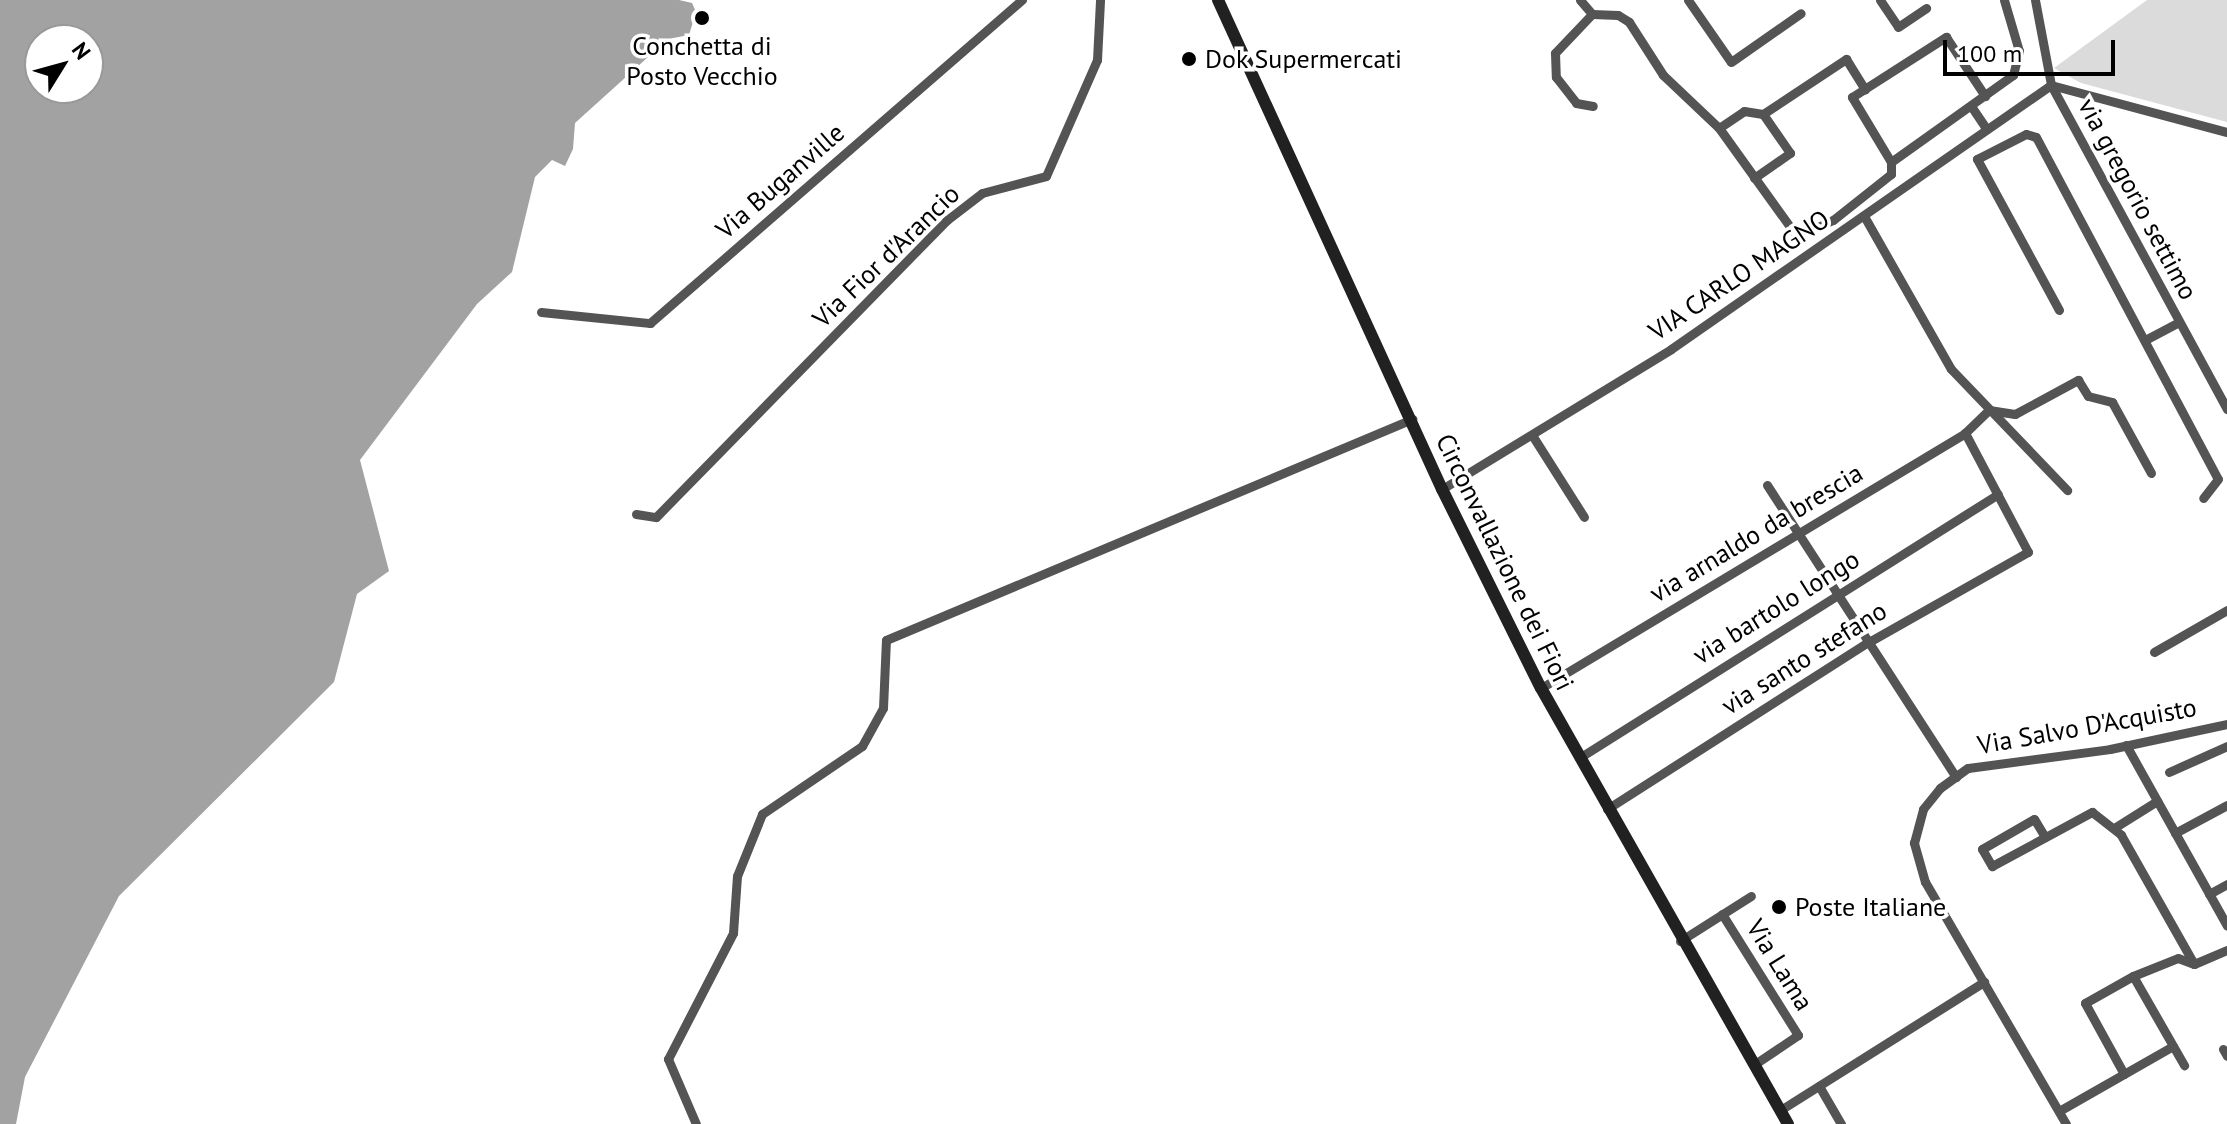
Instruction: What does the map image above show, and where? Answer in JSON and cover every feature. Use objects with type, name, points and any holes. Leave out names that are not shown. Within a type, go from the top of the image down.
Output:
[{"type":"street","name":"Via Buganville","points":[[541,312],[650,323],[1022,0]]},
{"type":"street","name":"Via Fior d'Arancio","points":[[636,514],[656,517],[947,220],[982,193],[1046,176],[1097,60],[1100,0]]},
{"type":"street","name":"Circonvallazione dei Fiori","points":[[1218,0],[1442,489],[1541,688],[1680,941],[1782,1109],[1788,1124]]},
{"type":"street","points":[[1580,0],[1592,14],[1618,15],[1629,22],[1663,75],[1719,128],[1793,231],[1807,232],[1833,220],[1891,174],[1891,162],[1852,97],[1946,37],[1985,96]]},
{"type":"street","points":[[1688,0],[1731,62],[1801,13]]},
{"type":"street","points":[[1880,0],[1898,27],[1926,8]]},
{"type":"street","points":[[1891,162],[2013,75],[2019,62],[2004,0]]},
{"type":"street","name":"via gregorio settimo","points":[[2035,0],[2051,85],[2227,409]]},
{"type":"street","points":[[1592,14],[1555,53],[1556,77],[1576,103],[1593,106]]},
{"type":"street","points":[[1719,128],[1744,111],[1763,114],[1846,59],[1865,89]]},
{"type":"street","points":[[2051,85],[2227,132]]},
{"type":"street","name":"VIA CARLO MAGNO","points":[[1442,489],[1532,435],[1843,231],[2051,85]]},
{"type":"street","points":[[1971,106],[1986,128]]},
{"type":"street","points":[[1754,178],[1790,153],[1763,114]]},
{"type":"street","points":[[1977,159],[2026,134],[2036,137],[2218,479],[2203,498]]},
{"type":"street","points":[[1966,142],[2059,310]]},
{"type":"street","points":[[1864,216],[1951,369],[2067,490]]},
{"type":"street","points":[[1833,220],[1843,231]]},
{"type":"street","points":[[2145,340],[2179,322]]},
{"type":"street","points":[[1989,410],[2015,414],[2078,380],[2088,396],[2112,402],[2151,473]]},
{"type":"street","name":"via arnaldo da brescia","points":[[1541,688],[1965,433],[1989,410]]},
{"type":"street","points":[[696,1124],[668,1059],[733,933],[737,876],[762,814],[862,746],[883,708],[886,640],[1412,419]]},
{"type":"street","points":[[1965,433],[1998,494]]},
{"type":"street","points":[[1532,435],[1584,517]]},
{"type":"street","points":[[1767,485],[1956,777]]},
{"type":"street","name":"via santo stefano","points":[[1607,809],[1867,643],[2028,552],[1998,494]]},
{"type":"street","name":"via bartolo longo","points":[[1579,758],[1998,494]]},
{"type":"street","points":[[2154,652],[2227,610]]},
{"type":"street","name":"Via Salvo D'Acquisto","points":[[2066,1124],[1925,882],[1914,843],[1923,809],[1968,768],[2126,745],[2227,724]]},
{"type":"street","points":[[2126,745],[2227,926]]},
{"type":"street","points":[[2169,772],[2227,746]]},
{"type":"street","points":[[2114,828],[2157,801]]},
{"type":"street","points":[[2175,833],[2227,805]]},
{"type":"street","points":[[2045,837],[2034,819],[1982,849],[1992,866],[2092,812],[2114,828],[2194,964]]},
{"type":"street","points":[[2209,894],[2227,884]]},
{"type":"street","name":"Via Lama","points":[[1680,941],[1751,896]]},
{"type":"street","name":"Via Lama","points":[[1722,914],[1798,1035],[1755,1064]]},
{"type":"street","points":[[2124,1074],[2085,1003],[2133,976],[2178,958],[2194,964],[2227,950]]},
{"type":"street","points":[[2133,976],[2184,1065]]},
{"type":"street","points":[[1782,1109],[1984,982]]},
{"type":"street","points":[[2059,1111],[2173,1046]]},
{"type":"street","points":[[1819,1086],[1841,1124]]},
{"type":"shaded area","points":[[0,0],[679,0],[692,3],[696,12],[689,35],[668,39],[575,123],[573,149],[565,166],[552,160],[535,177],[512,272],[477,304],[360,460],[389,571],[357,594],[334,682],[119,896],[25,1077],[16,1124],[0,1124]]},
{"type":"shaded area","points":[[2147,0],[2227,0],[2227,122],[2081,83],[2054,68]]},
{"type":"place","name":"Conchetta di Posto Vecchio","points":[[702,18]]},
{"type":"place","name":"Dok Supermercati","points":[[1189,59]]},
{"type":"place","name":"Poste Italiane","points":[[1779,907]]}]
